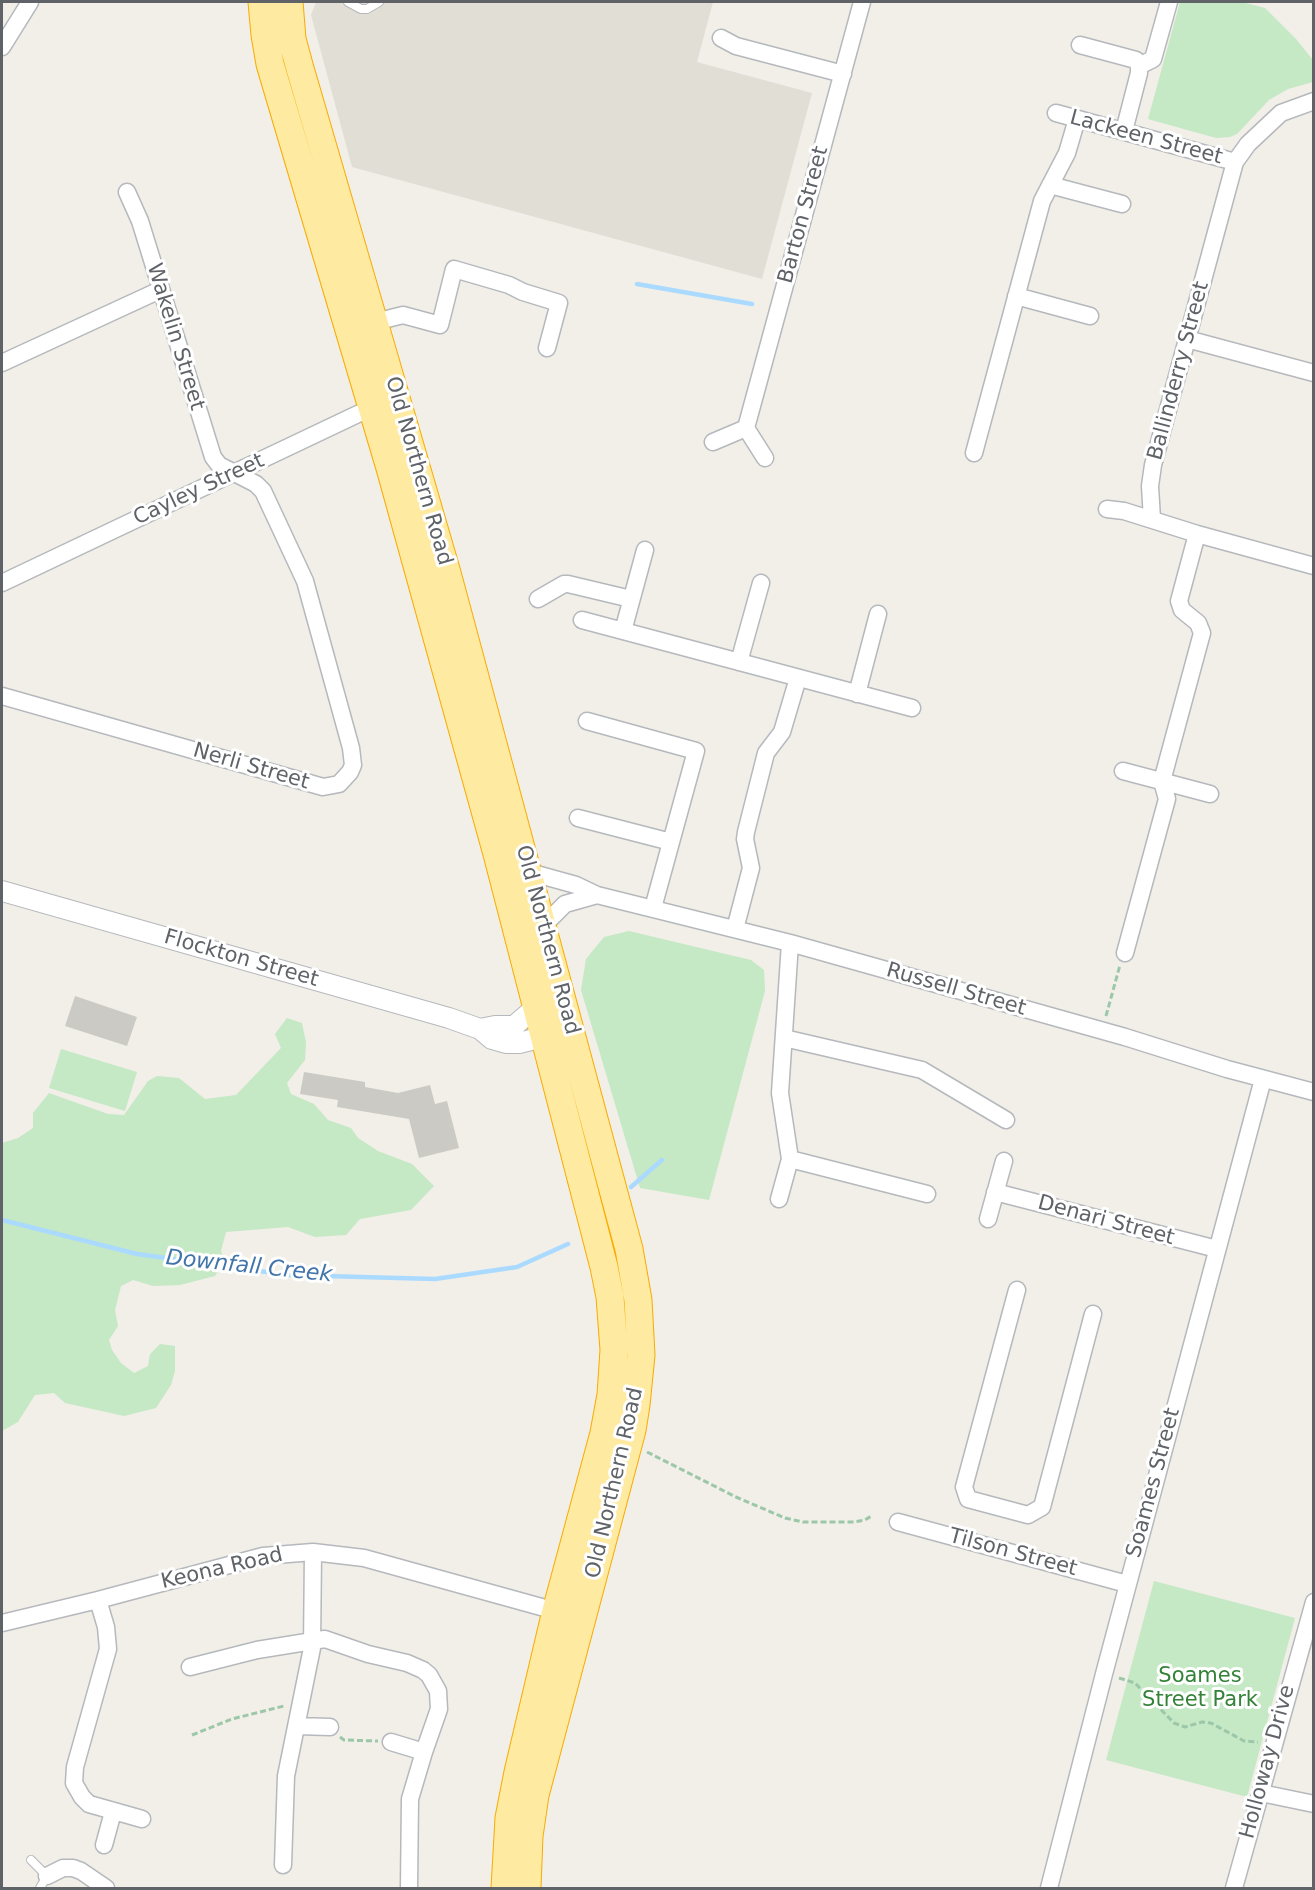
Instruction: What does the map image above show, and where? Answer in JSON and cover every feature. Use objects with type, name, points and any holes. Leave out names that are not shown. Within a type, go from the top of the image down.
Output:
[{"type":"highway","name":"Old Northern Road","points":[[262,2],[270,64],[390,468],[508,896],[604,1267],[611,1307],[614,1350],[611,1395],[604,1433],[556,1611],[513,1795],[509,1818],[505,1888]]},
{"type":"highway","name":"Old Northern Road","points":[[288,2],[292,39],[299,65],[398,400],[529,872],[629,1249],[638,1300],[641,1328],[639,1378],[632,1431],[532,1808],[527,1888]]},
{"type":"highway","points":[[390,468],[399,452],[411,446]]},
{"type":"street","points":[[2,46],[30,2]]},
{"type":"street","name":"Barton Street","points":[[746,428],[862,2]]},
{"type":"street","points":[[1139,66],[1153,59],[1169,2]]},
{"type":"street","points":[[721,38],[736,46],[843,74]]},
{"type":"street","points":[[1080,45],[1136,60],[1139,73],[1124,132]]},
{"type":"street","name":"Ballinderry Street","points":[[1152,519],[1150,486],[1153,465],[1236,162],[1248,144],[1281,113],[1314,101]]},
{"type":"street","name":"Lackeen Street","points":[[1056,113],[1236,162]]},
{"type":"street","points":[[974,453],[1042,201],[1067,153],[1077,119]]},
{"type":"street","points":[[1050,184],[1122,204]]},
{"type":"street","name":"Wakelin Street","points":[[127,192],[137,211],[213,457],[219,465],[235,473]]},
{"type":"street","points":[[375,322],[403,315],[440,325],[454,269],[559,303],[547,348]]},
{"type":"street","points":[[2,363],[160,290]]},
{"type":"street","points":[[1016,296],[1090,316]]},
{"type":"street","points":[[1187,339],[1314,373]]},
{"type":"street","name":"Cayley Street","points":[[2,583],[371,409],[398,400]]},
{"type":"street","points":[[713,442],[746,428],[765,458]]},
{"type":"street","name":"Nerli Street","points":[[2,696],[312,784],[331,786],[344,780],[353,765],[353,757],[305,580],[263,490],[256,483],[235,473]]},
{"type":"street","points":[[1107,510],[1124,510],[1197,534],[1314,566]]},
{"type":"street","points":[[1125,953],[1167,799],[1161,781],[1202,633],[1198,623],[1182,610],[1179,601],[1197,534]]},
{"type":"street","points":[[623,631],[645,550]]},
{"type":"street","points":[[739,662],[761,583]]},
{"type":"street","points":[[538,599],[568,584],[631,599]]},
{"type":"street","points":[[857,694],[878,614]]},
{"type":"street","points":[[582,620],[912,708]]},
{"type":"street","points":[[735,929],[751,868],[745,839],[746,832],[766,753],[782,732],[798,678]]},
{"type":"street","points":[[587,721],[696,751],[653,908]]},
{"type":"street","points":[[1123,771],[1210,794]]},
{"type":"street","points":[[578,818],[671,842]]},
{"type":"street","name":"Russell Street","points":[[529,872],[576,885],[597,895],[790,943],[1314,1092]]},
{"type":"street","name":"Flockton Street","points":[[2,891],[449,1018],[480,1029],[492,1039],[512,1044],[531,1040],[542,1033]]},
{"type":"street","name":"Russell Street","points":[[543,926],[565,904],[597,895]]},
{"type":"street","points":[[779,1199],[790,1159],[780,1093],[790,943]]},
{"type":"street","points":[[542,1033],[552,1022],[561,993]]},
{"type":"street","name":"Flockton Street","points":[[480,1029],[514,1026],[536,1007]]},
{"type":"street","points":[[784,1038],[922,1070],[1006,1120]]},
{"type":"street","name":"Soames Street","points":[[1049,1888],[1127,1584],[1263,1079]]},
{"type":"street","points":[[790,1159],[927,1194]]},
{"type":"street","points":[[988,1219],[1004,1161]]},
{"type":"street","name":"Denari Street","points":[[995,1192],[1217,1250]]},
{"type":"street","points":[[1017,1290],[964,1487],[968,1499],[1028,1515],[1042,1507],[1094,1314]]},
{"type":"street","name":"Tilson Street","points":[[898,1522],[1127,1584]]},
{"type":"street","points":[[283,1865],[285,1788],[312,1640],[313,1552]]},
{"type":"street","name":"Keona Road","points":[[2,1623],[263,1556],[313,1552],[364,1558],[582,1618]]},
{"type":"street","points":[[98,1600],[106,1627],[108,1649],[75,1767],[74,1783],[89,1804],[142,1819]]},
{"type":"street","name":"Holloway Drive","points":[[1234,1888],[1314,1602]]},
{"type":"street","points":[[190,1667],[257,1650],[312,1640],[330,1640],[368,1654],[407,1663],[429,1675],[438,1691],[439,1709],[410,1799],[409,1888]]},
{"type":"street","points":[[297,1726],[330,1727]]},
{"type":"street","points":[[391,1742],[424,1752]]},
{"type":"street","points":[[1261,1793],[1314,1804]]},
{"type":"street","points":[[104,1845],[113,1812]]},
{"type":"street","points":[[44,1882],[63,1868],[73,1868],[106,1888]]},
{"type":"lane","points":[[348,2],[361,9],[367,9],[379,2]]},
{"type":"lane","points":[[31,1860],[44,1882]]},
{"type":"path","points":[[1106,1016],[1125,953]]},
{"type":"path","points":[[643,1450],[736,1497],[785,1518],[803,1522],[854,1522],[865,1520],[873,1515]]},
{"type":"path","points":[[1119,1678],[1135,1683],[1174,1724],[1185,1727],[1202,1722],[1211,1723],[1244,1741],[1273,1744]]},
{"type":"path","points":[[192,1735],[242,1716],[284,1706],[301,1706]]},
{"type":"path","points":[[330,1727],[344,1740],[391,1742]]},
{"type":"shaded area","points":[[316,2],[713,2],[697,62],[812,93],[762,279],[352,167],[311,15]]},
{"type":"green space","points":[[1180,2],[1242,2],[1265,8],[1313,60],[1313,82],[1288,89],[1269,100],[1237,134],[1230,137],[1216,138],[1148,119]]},
{"type":"green space","points":[[629,931],[751,960],[764,970],[765,991],[709,1200],[640,1188],[581,990],[586,959],[604,937]]},
{"type":"green space","points":[[287,1018],[302,1023],[306,1042],[305,1060],[287,1083],[291,1094],[314,1104],[328,1120],[351,1128],[358,1138],[378,1151],[412,1164],[434,1186],[411,1210],[360,1219],[346,1235],[315,1237],[288,1227],[226,1232],[221,1251],[224,1260],[215,1276],[180,1285],[153,1286],[133,1280],[121,1286],[115,1310],[118,1326],[109,1340],[112,1350],[121,1363],[134,1373],[148,1366],[150,1354],[160,1344],[175,1346],[175,1371],[171,1385],[156,1408],[124,1416],[65,1403],[54,1393],[35,1395],[18,1422],[2,1431],[2,1143],[18,1138],[33,1128],[33,1113],[49,1093],[108,1114],[124,1115],[148,1081],[157,1076],[179,1078],[205,1099],[236,1095],[281,1048],[275,1034]]},
{"type":"green space","points":[[61,1049],[137,1072],[125,1111],[49,1088]]},
{"type":"green space","name":"Soames Street Park","points":[[1154,1581],[1295,1618],[1247,1797],[1106,1760]]},
{"type":"building","points":[[75,996],[137,1017],[127,1046],[65,1026]]},
{"type":"building","points":[[304,1072],[365,1082],[365,1087],[398,1093],[430,1085],[435,1104],[447,1101],[459,1148],[419,1158],[409,1119],[337,1107],[338,1100],[300,1094]]},
{"type":"waterway","points":[[637,284],[752,304]]},
{"type":"waterway","points":[[631,1187],[662,1160]]},
{"type":"waterway","name":"Downfall Creek","points":[[2,1220],[137,1254],[288,1275],[435,1279],[517,1267],[568,1244]]}]
